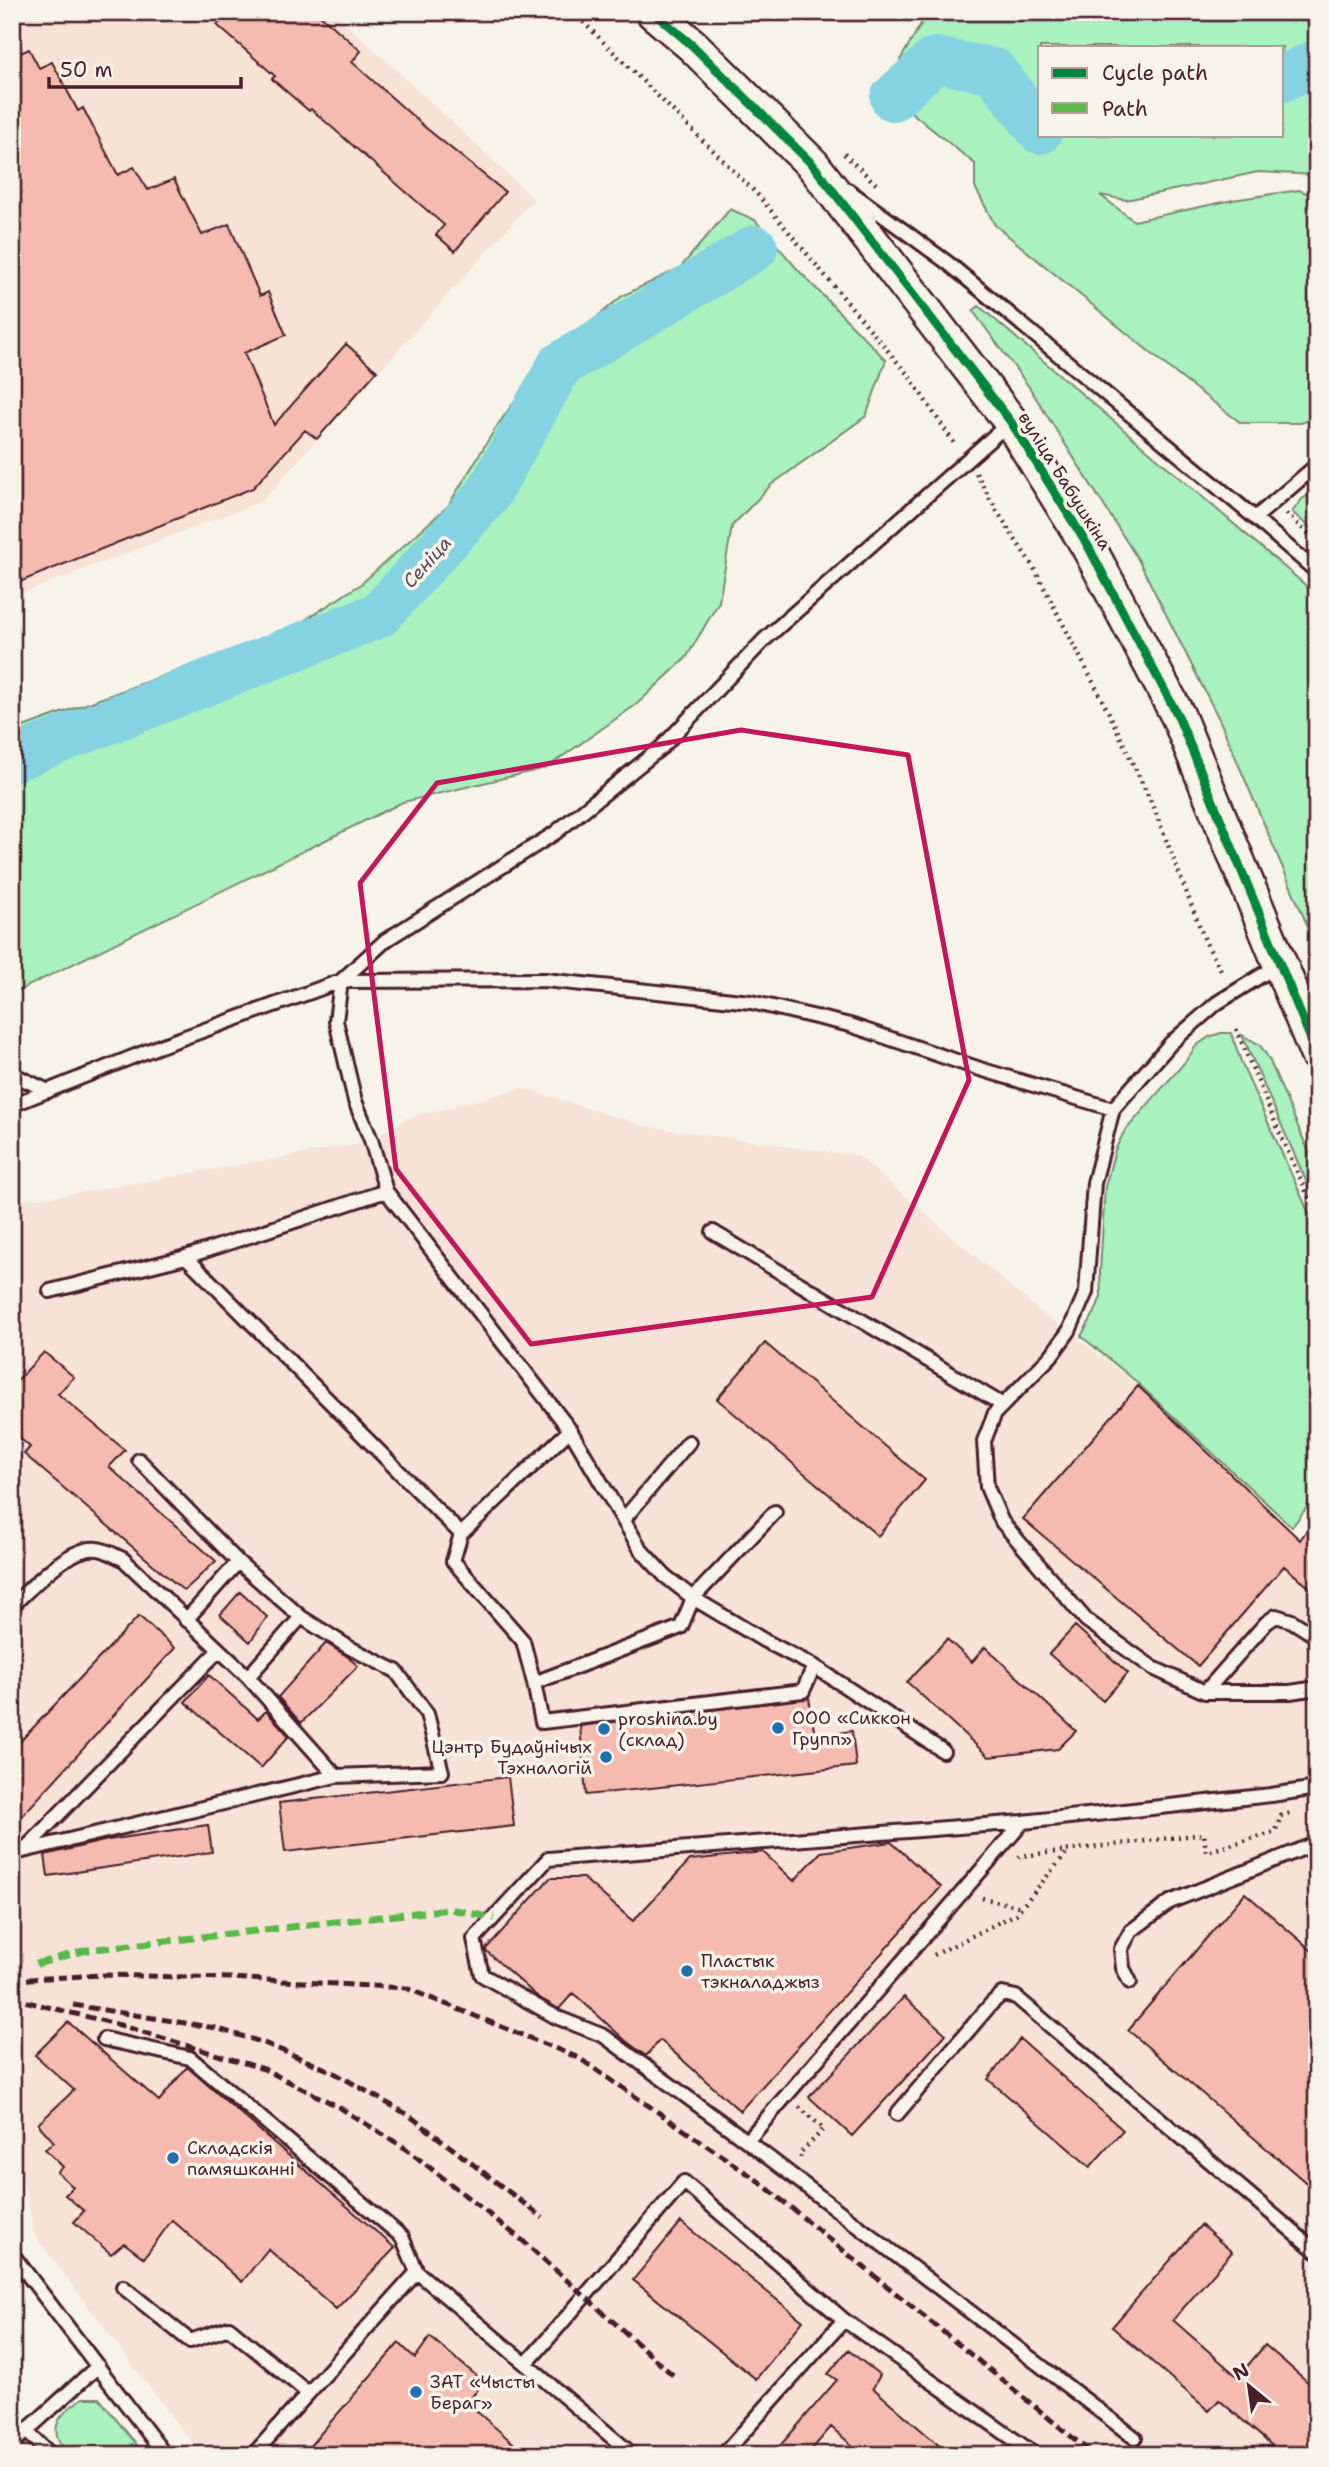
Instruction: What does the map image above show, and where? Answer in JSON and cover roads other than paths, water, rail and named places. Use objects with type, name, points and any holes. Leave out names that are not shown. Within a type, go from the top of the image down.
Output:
[{"type":"street","name":"вуліца Бабушкіна","points":[[653,12],[693,46],[813,165],[1011,422],[1088,546],[1178,716],[1317,1054]]},
{"type":"lane","points":[[813,165],[948,263],[1317,572]]},
{"type":"lane","points":[[943,1751],[814,1666],[765,1641],[693,1598],[665,1576],[641,1550],[570,1430],[386,1191],[371,1140],[355,1101],[336,1021],[341,981],[386,940],[555,833],[662,747],[765,639],[1011,422]]},
{"type":"lane","points":[[1255,518],[1317,464]]},
{"type":"lane","points":[[1280,964],[1217,1003],[1171,1043],[1113,1109],[1094,1184],[1086,1292],[1069,1331],[1051,1356],[995,1413],[984,1441],[987,1487],[1002,1522],[1086,1620],[1153,1668],[1205,1692],[1290,1692],[1317,1688]]},
{"type":"lane","points":[[12,1105],[160,1046],[341,981],[545,980],[751,1002],[850,1025],[980,1069],[1113,1109]]},
{"type":"lane","points":[[12,1073],[48,1091]]},
{"type":"lane","points":[[50,1290],[186,1257],[386,1191]]},
{"type":"lane","points":[[713,1232],[1003,1405]]},
{"type":"lane","points":[[186,1257],[461,1534]]},
{"type":"lane","points":[[570,1430],[461,1534],[453,1561],[523,1641],[542,1722],[803,1691],[814,1666]]},
{"type":"lane","points":[[623,1520],[689,1442]]},
{"type":"lane","points":[[18,1852],[337,1776],[442,1772],[428,1714],[396,1671],[350,1648],[302,1617],[238,1562],[139,1460]]},
{"type":"lane","points":[[534,1683],[681,1627],[693,1598],[775,1512]]},
{"type":"lane","points":[[12,1606],[40,1578],[78,1552],[98,1548],[123,1559],[248,1677],[337,1776]]},
{"type":"lane","points":[[186,1620],[238,1562]]},
{"type":"lane","points":[[1205,1692],[1266,1623],[1276,1616],[1292,1621],[1317,1637]]},
{"type":"lane","points":[[248,1677],[302,1617]]},
{"type":"lane","points":[[18,1852],[219,1650]]},
{"type":"lane","points":[[1135,2438],[747,2141],[604,2036],[556,2017],[482,1975],[474,1939],[548,1859],[1023,1822],[1317,1788]]},
{"type":"lane","points":[[747,2141],[1023,1822]]},
{"type":"lane","points":[[1130,1982],[1121,1950],[1131,1931],[1170,1902],[1317,1843]]},
{"type":"lane","points":[[897,2114],[991,2004],[1002,1994],[1016,1997],[1317,2252]]},
{"type":"lane","points":[[104,2039],[190,2059],[402,2237],[417,2272],[633,2455]]},
{"type":"lane","points":[[526,2364],[684,2182],[844,2320],[1036,2455]]},
{"type":"lane","points":[[12,2254],[165,2455]]},
{"type":"lane","points":[[253,2455],[417,2272]]},
{"type":"lane","points":[[123,2287],[190,2341],[229,2329],[308,2393]]},
{"type":"lane","points":[[723,2455],[844,2320]]},
{"type":"lane","points":[[12,2444],[98,2365]]},
{"type":"lane","points":[[26,2431],[51,2455]]},
{"type":"waterway","name":"Сеніца","points":[[893,98],[935,60],[994,71],[1038,128]]},
{"type":"waterway","name":"Сеніца","points":[[1284,78],[1317,62]]},
{"type":"waterway","name":"Сеніца","points":[[12,759],[379,615],[487,496],[560,365],[755,248]]},
{"type":"railway","points":[[12,1980],[101,1975],[231,1978],[406,1988],[579,2058],[757,2180],[1094,2455]]},
{"type":"railway","points":[[12,1998],[120,2025],[264,2069],[337,2106],[405,2148],[523,2241],[674,2376]]},
{"type":"railway","points":[[73,2005],[216,2028],[264,2043],[331,2071],[410,2116],[543,2218]]},
{"type":"place","name":"ООО «Сиккон Групп»","points":[[778,1728]]},
{"type":"place","name":"рroshina.by (склад)","points":[[604,1729]]},
{"type":"place","name":"Цэнтр Будаўнічых Тэхналогій","points":[[606,1757]]},
{"type":"place","name":"Пластык тэкналаджыз","points":[[687,1971]]},
{"type":"place","name":"Складскія памяшканні","points":[[173,2158]]},
{"type":"place","name":"ЗАТ «Чысты Бераг»","points":[[416,2392]]}]
